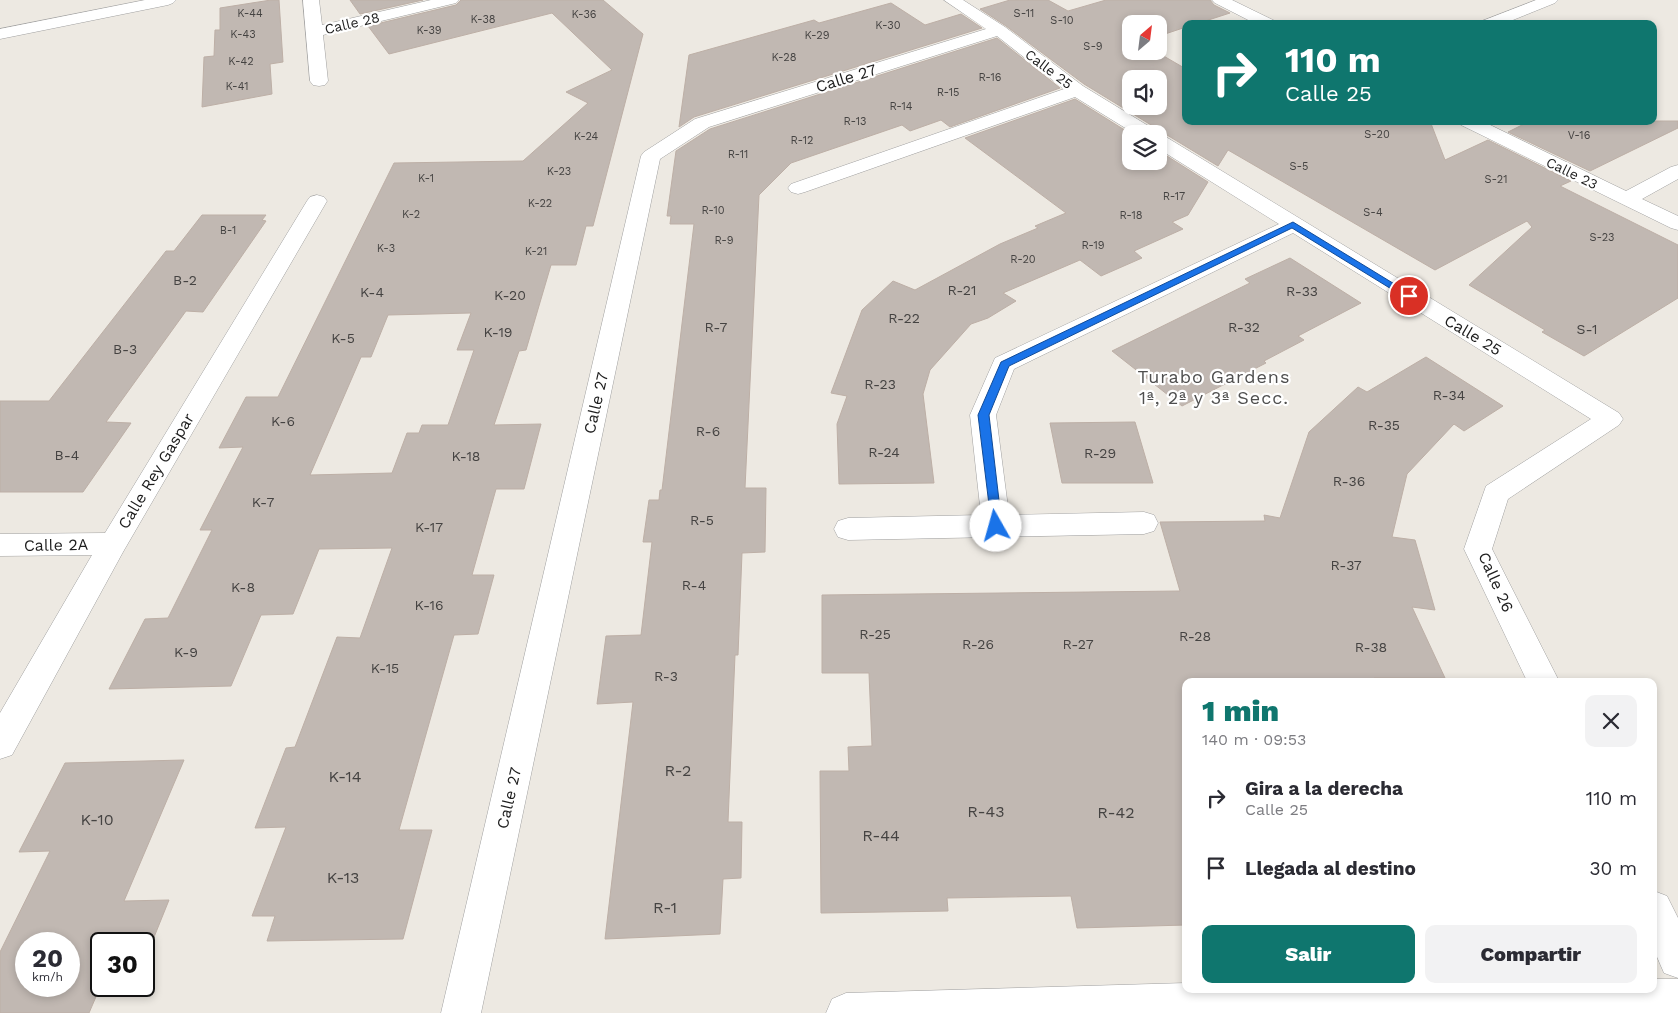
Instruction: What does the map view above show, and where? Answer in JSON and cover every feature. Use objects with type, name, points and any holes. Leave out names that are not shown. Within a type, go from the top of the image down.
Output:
[{"type":"street","points":[[0,34],[168,0]]},
{"type":"street","points":[[311,0],[319,81]]},
{"type":"street","name":"Calle 28","points":[[313,32],[451,0]]},
{"type":"street","name":"Calle 25","points":[[952,0],[998,30],[1077,90],[1133,125]]},
{"type":"street","points":[[1498,20],[1550,0]]},
{"type":"street","points":[[1226,3],[1260,20]]},
{"type":"street","name":"Calle 27","points":[[461,1013],[651,156],[702,122],[998,30]]},
{"type":"street","points":[[798,188],[1077,90]]},
{"type":"street","name":"Calle 23","points":[[1475,125],[1678,224]]},
{"type":"street","name":"Calle 25","points":[[1167,146],[1610,419]]},
{"type":"street","points":[[1626,198],[1678,171]]},
{"type":"street","name":"Calle Rey Gaspar","points":[[0,744],[113,544],[317,201]]},
{"type":"street","points":[[996,526],[983,415],[1004,364],[1293,225]]},
{"type":"street","name":"Calle 26","points":[[1542,678],[1478,549],[1496,493],[1610,419]]},
{"type":"street","points":[[848,528],[1144,523]]},
{"type":"street","name":"Calle 2A","points":[[0,545],[113,544]]},
{"type":"street","points":[[1657,916],[1678,959]]},
{"type":"street","points":[[846,1013],[1410,996],[1678,999]]},
{"type":"building","points":[[279,0],[283,62],[270,64],[272,94],[202,107],[204,57],[214,56],[215,30],[220,30],[220,8]]},
{"type":"building","points":[[350,0],[423,0],[360,14]]},
{"type":"building","points":[[461,0],[603,0],[643,34],[593,226],[586,226],[576,265],[551,265],[526,350],[519,351],[494,425],[541,424],[524,489],[496,489],[472,575],[494,575],[478,634],[454,635],[399,830],[432,830],[403,939],[267,941],[275,916],[252,916],[286,827],[255,828],[286,748],[295,747],[337,637],[360,638],[392,548],[319,549],[293,614],[261,615],[231,686],[109,689],[145,619],[168,618],[212,530],[200,530],[243,447],[219,448],[246,397],[278,397],[394,163],[523,161],[588,103],[566,92],[612,70],[552,13],[389,54],[368,26],[456,5]],"holes":[[[471,313],[457,350],[474,350],[448,425],[422,425],[419,433],[407,433],[392,473],[310,475],[361,357],[371,357],[388,315]]]},
{"type":"building","points":[[1010,0],[1048,0],[1068,11],[1106,0],[1210,0],[1214,5],[1230,13],[1208,20],[1182,20],[1182,28],[1168,33],[1168,15],[1122,15],[1122,60],[1168,59],[1182,67],[1182,125],[1432,125],[1445,160],[1488,140],[1571,181],[1560,186],[1678,245],[1678,298],[1584,356],[1542,332],[1545,330],[1469,285],[1532,227],[1527,221],[1435,270],[1228,150],[1218,166],[1167,135],[1167,125],[1151,125],[1135,115],[1167,115],[1167,70],[1122,70],[1122,107],[1084,84],[980,9]]},
{"type":"building","points":[[891,3],[925,25],[961,14],[982,28],[694,117],[679,127],[689,55],[814,20],[819,23]]},
{"type":"building","points":[[997,38],[1060,88],[950,127],[941,120],[910,131],[902,125],[791,163],[759,195],[745,488],[766,488],[765,552],[742,553],[738,655],[735,655],[728,822],[742,822],[741,878],[723,879],[720,934],[605,939],[633,702],[597,704],[606,636],[641,635],[652,542],[643,542],[649,500],[659,500],[660,490],[662,490],[694,224],[670,224],[671,216],[667,216],[676,151],[710,129]]},
{"type":"building","points":[[1075,99],[1122,128],[1122,170],[1167,170],[1167,156],[1208,182],[1188,215],[1172,222],[1183,229],[1134,251],[1142,258],[1101,276],[1080,260],[1003,293],[1016,301],[988,318],[971,324],[930,370],[923,394],[934,483],[839,484],[837,424],[847,396],[831,393],[862,310],[893,281],[915,290],[1000,244],[1038,228],[1035,226],[1066,213],[965,138]]},
{"type":"building","points":[[1657,121],[1678,121],[1678,128],[1590,171],[1508,132],[1522,125],[1657,125]]},
{"type":"building","points":[[202,215],[266,215],[262,220],[266,221],[203,312],[186,311],[106,422],[131,423],[83,492],[0,492],[0,401],[49,401],[166,251],[174,251]]},
{"type":"building","points":[[1290,258],[1361,303],[1298,336],[1304,340],[1264,361],[1266,363],[1182,406],[1112,351],[1250,283],[1245,279]]},
{"type":"building","points":[[1426,357],[1503,406],[1464,431],[1454,424],[1407,474],[1392,537],[1415,540],[1435,610],[1412,607],[1445,678],[1182,678],[1182,925],[1077,928],[1071,896],[947,898],[948,911],[821,913],[820,771],[849,771],[848,747],[872,746],[869,673],[822,673],[822,595],[1180,591],[1160,522],[1265,521],[1264,515],[1280,518],[1309,432],[1358,387],[1367,392]]},
{"type":"building","points":[[1135,422],[1153,483],[1062,483],[1050,423]]},
{"type":"building","points":[[184,760],[124,901],[169,900],[155,935],[155,932],[90,932],[90,997],[96,997],[89,1013],[0,1013],[0,952],[50,851],[19,852],[65,763]]},
{"type":"district","name":"Turabo Gardens 1ª, 2ª y 3ª Secc.","points":[[1214,386]]},
{"type":"route","points":[[996,526],[983,415],[1004,364],[1293,225],[1409,296]]}]
